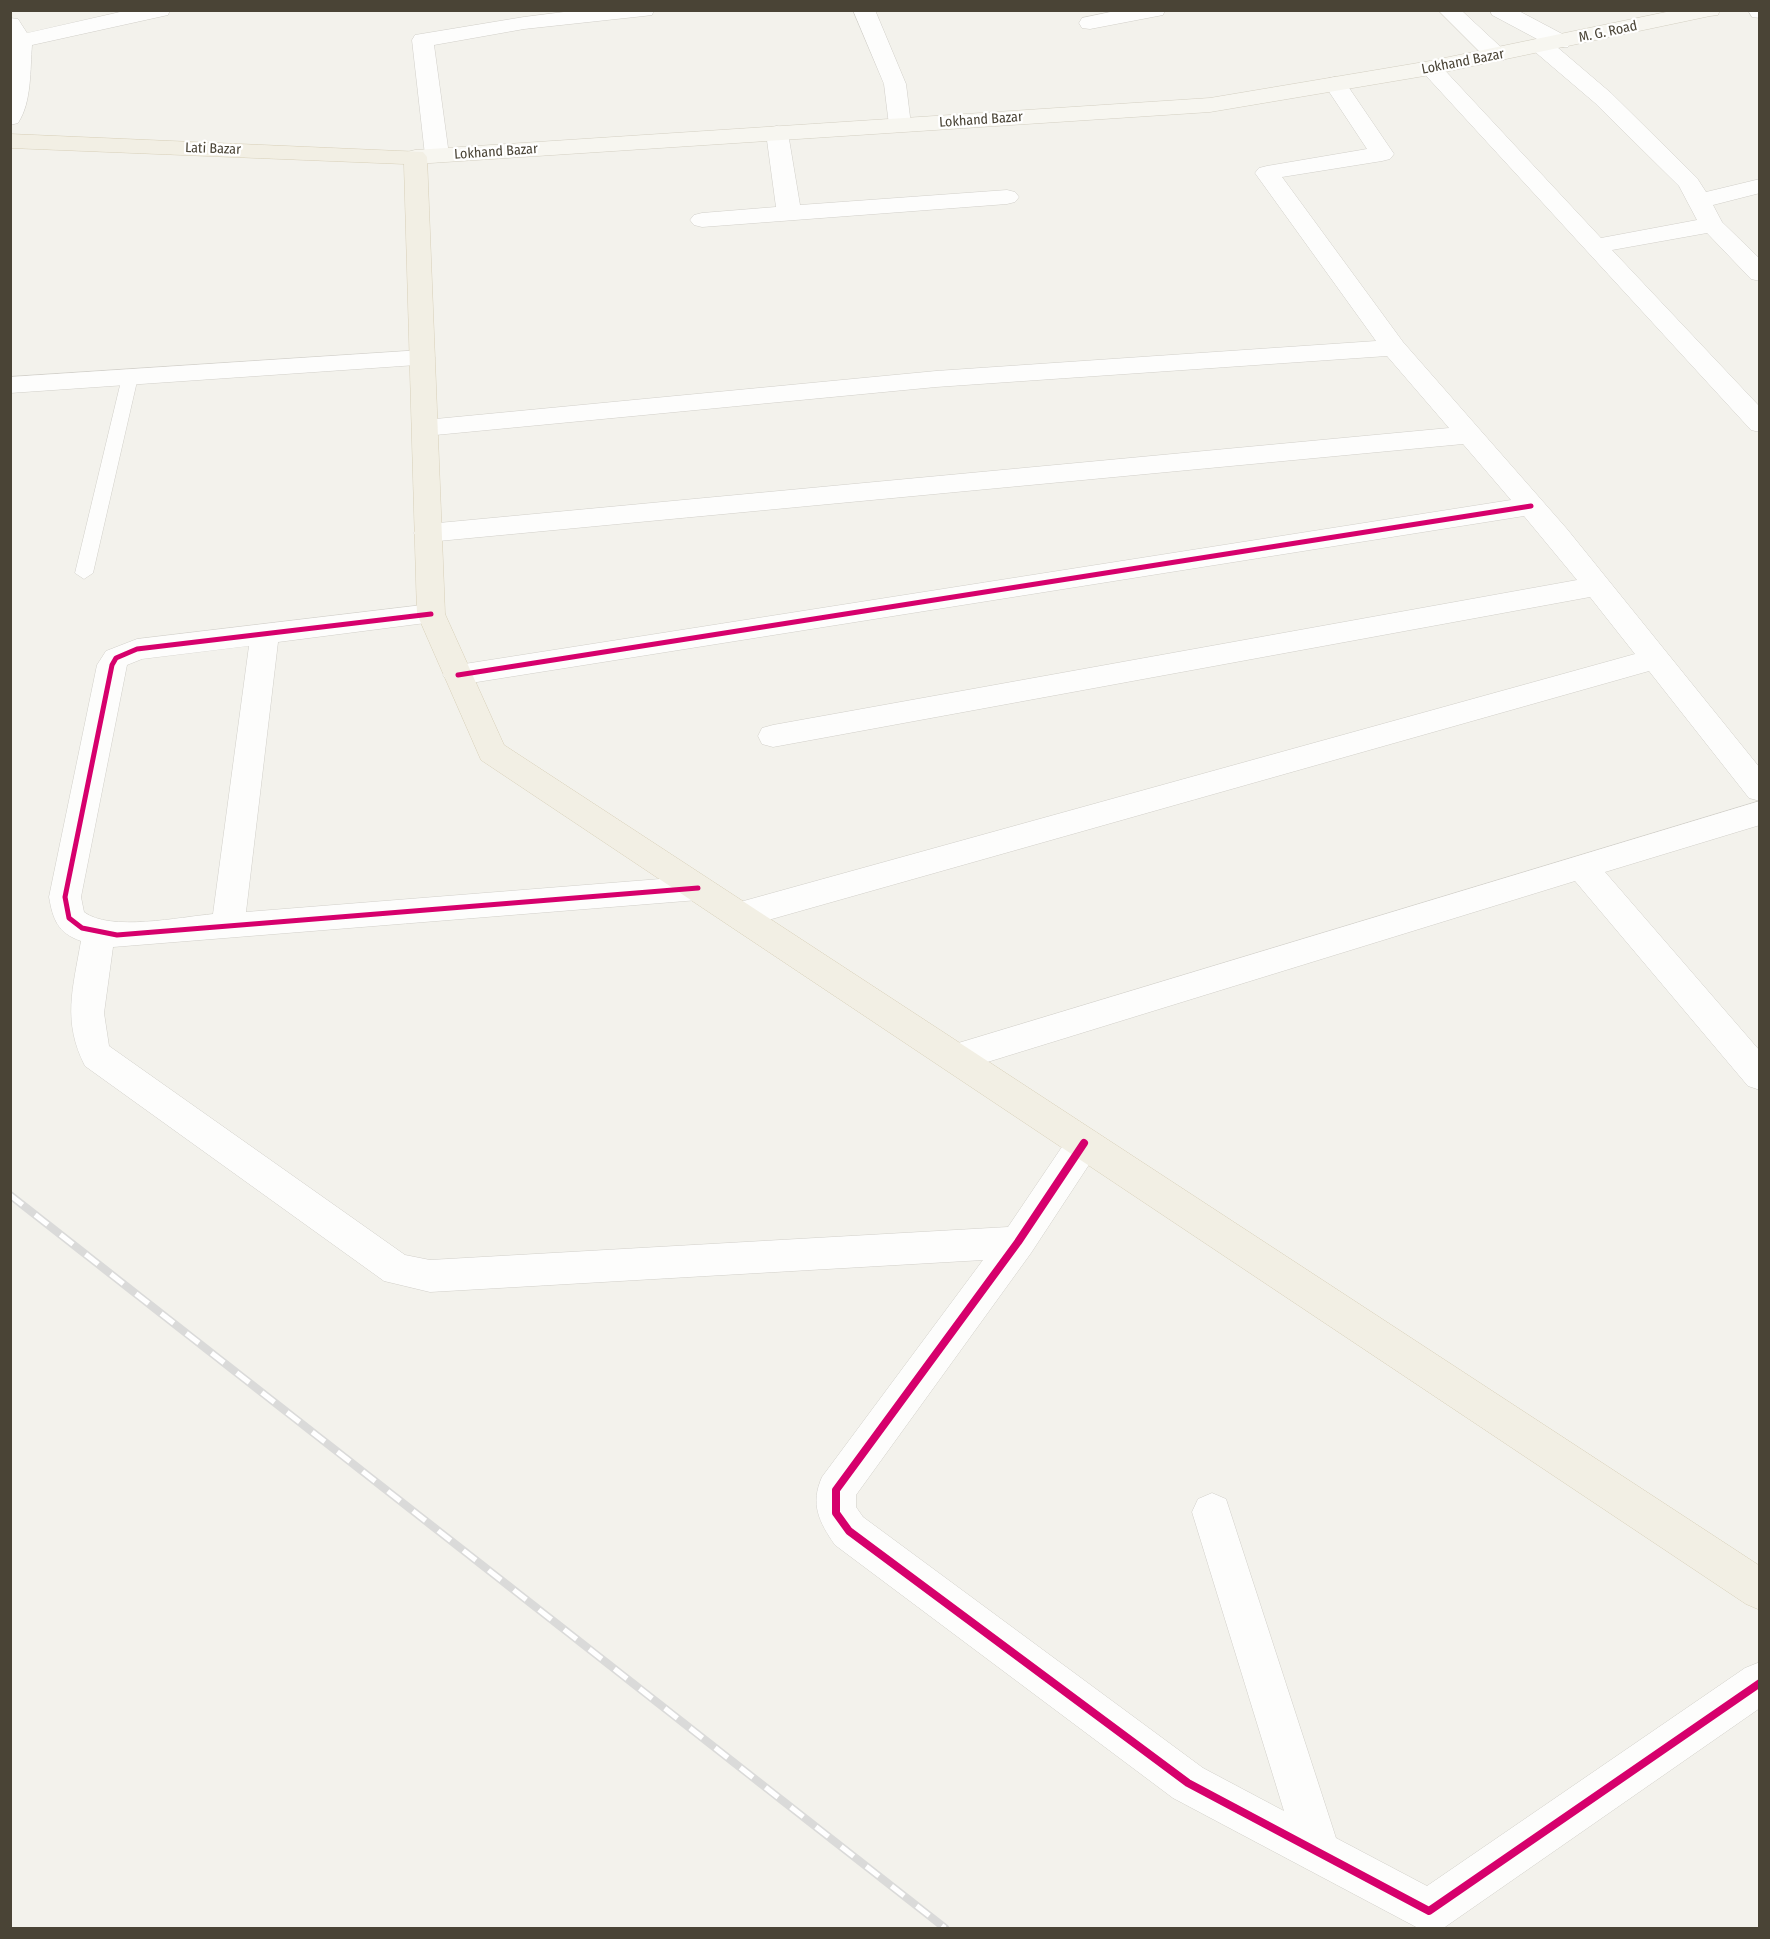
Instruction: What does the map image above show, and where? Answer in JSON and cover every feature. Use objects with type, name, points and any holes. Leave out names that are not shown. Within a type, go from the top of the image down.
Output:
[{"type":"main road","name":"M. G. Road","points":[[1551,44],[1710,10]]},
{"type":"main road","name":"Lokhand Bazar","points":[[426,156],[1210,105],[1430,68],[1551,44]]},
{"type":"main road","name":"Lati Bazar","points":[[10,141],[426,156]]},
{"type":"main road","points":[[426,156],[422,358],[431,614],[492,752],[1760,1590]]},
{"type":"street","points":[[10,118],[17,91],[16,33],[160,10]]},
{"type":"street","points":[[426,156],[423,39],[524,23],[644,10]]},
{"type":"street","points":[[864,10],[895,84],[900,125]]},
{"type":"street","points":[[1090,23],[1155,10]]},
{"type":"street","points":[[1448,10],[1496,55]]},
{"type":"street","points":[[1500,10],[1551,44],[1689,183],[1712,225],[1760,274]]},
{"type":"street","points":[[1430,68],[1760,424]]},
{"type":"street","points":[[1335,84],[1382,154],[1267,173],[1394,348],[1531,506],[1760,790]]},
{"type":"street","points":[[777,133],[789,213]]},
{"type":"street","points":[[1699,201],[1760,186]]},
{"type":"street","points":[[702,220],[1007,197]]},
{"type":"street","points":[[1594,246],[1712,225]]},
{"type":"street","points":[[425,428],[936,379],[1394,348]]},
{"type":"street","points":[[10,385],[422,358]]},
{"type":"street","points":[[428,533],[1470,435]]},
{"type":"street","points":[[458,675],[1531,506]]},
{"type":"street","points":[[773,736],[1596,586]]},
{"type":"street","points":[[431,614],[137,649],[116,658],[112,664],[65,897],[69,918],[82,928],[117,935],[698,888]]},
{"type":"street","points":[[228,926],[265,633]]},
{"type":"street","points":[[740,915],[1655,659]]},
{"type":"street","points":[[955,1058],[1760,813]]},
{"type":"street","points":[[1581,866],[1760,1076]]},
{"type":"street","points":[[99,933],[87,1020],[90,1046],[97,1056],[397,1270],[430,1276],[1018,1242]]},
{"type":"street","points":[[1084,1143],[1018,1242],[836,1490],[836,1513],[849,1531],[1188,1783],[1440,1920],[1760,1683]]},
{"type":"street","points":[[1212,1512],[1319,1853]]},
{"type":"lane","points":[[84,573],[130,377]]},
{"type":"railway","points":[[10,1195],[945,1928]]},
{"type":"cycle path","points":[[458,675],[1531,506]]},
{"type":"cycle path","points":[[431,614],[137,649],[116,658],[112,665],[65,897],[69,918],[82,928],[117,935],[698,888]]},
{"type":"cycle path","points":[[1084,1143],[1018,1242],[836,1490],[836,1513],[849,1531],[1188,1783],[1429,1911],[1760,1683]]}]
